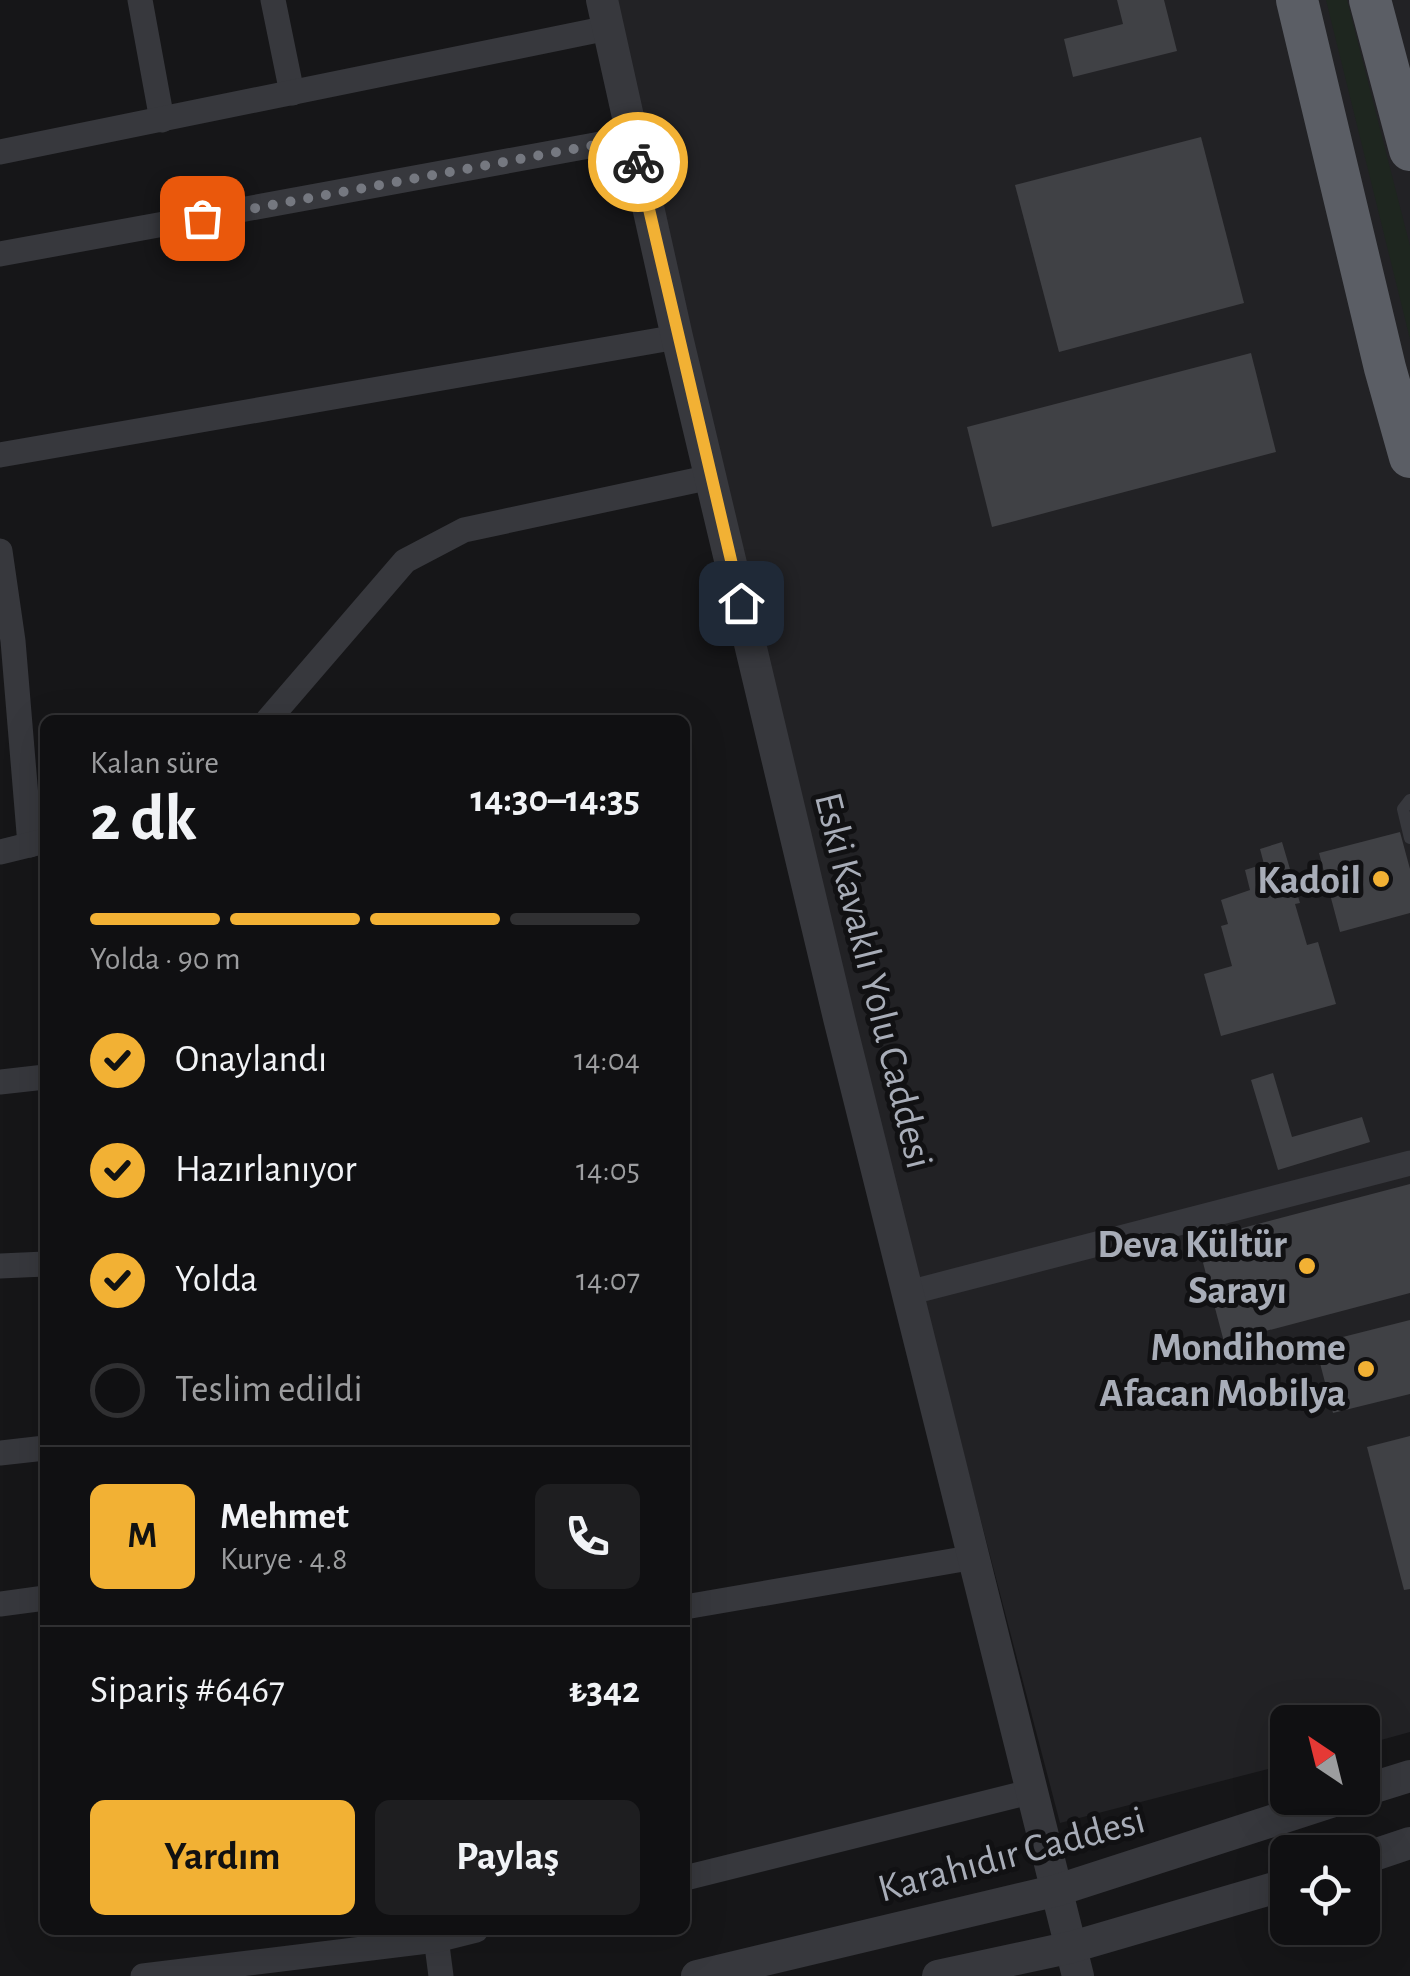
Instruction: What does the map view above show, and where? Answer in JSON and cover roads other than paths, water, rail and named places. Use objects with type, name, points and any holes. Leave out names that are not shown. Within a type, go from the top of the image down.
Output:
[{"type":"highway","points":[[1297,0],[1410,457]]},
{"type":"highway","points":[[1370,0],[1410,150]]},
{"type":"street","points":[[140,0],[162,120]]},
{"type":"street","points":[[273,0],[292,94]]},
{"type":"street","points":[[0,152],[292,94],[605,14]]},
{"type":"street","name":"Eski Kavaklı Yolu Caddesi","points":[[605,14],[677,337],[839,1018],[1075,1961]]},
{"type":"street","points":[[0,254],[633,138]]},
{"type":"street","points":[[0,455],[677,337]]},
{"type":"street","points":[[272,715],[405,560],[464,530],[711,477]]},
{"type":"street","points":[[0,552],[37,843],[0,852]]},
{"type":"street","points":[[0,1082],[40,1078]]},
{"type":"street","points":[[908,1294],[1410,1164]]},
{"type":"street","points":[[0,1266],[40,1264]]},
{"type":"street","points":[[0,1454],[40,1449]]},
{"type":"street","points":[[690,1606],[975,1557]]},
{"type":"street","points":[[0,1604],[40,1599]]},
{"type":"street","points":[[1380,1785],[1410,1776]]},
{"type":"street","points":[[690,1877],[1034,1791]]},
{"type":"street","name":"Karahıdır Caddesi","points":[[697,1976],[1058,1890],[1290,1815]]},
{"type":"street","points":[[1380,1854],[1410,1843]]},
{"type":"street","points":[[938,1976],[1075,1961],[1270,1891]]},
{"type":"street","points":[[143,1976],[436,1935],[440,1976]]},
{"type":"lane","points":[[1410,800],[1403,808],[1410,838]]},
{"type":"place","name":"Kadoil","points":[[1381,879]]},
{"type":"place","name":"Deva Kültür Sarayı","points":[[1307,1266]]},
{"type":"place","name":"Mondihome Afacan Mobilya","points":[[1366,1369]]}]
